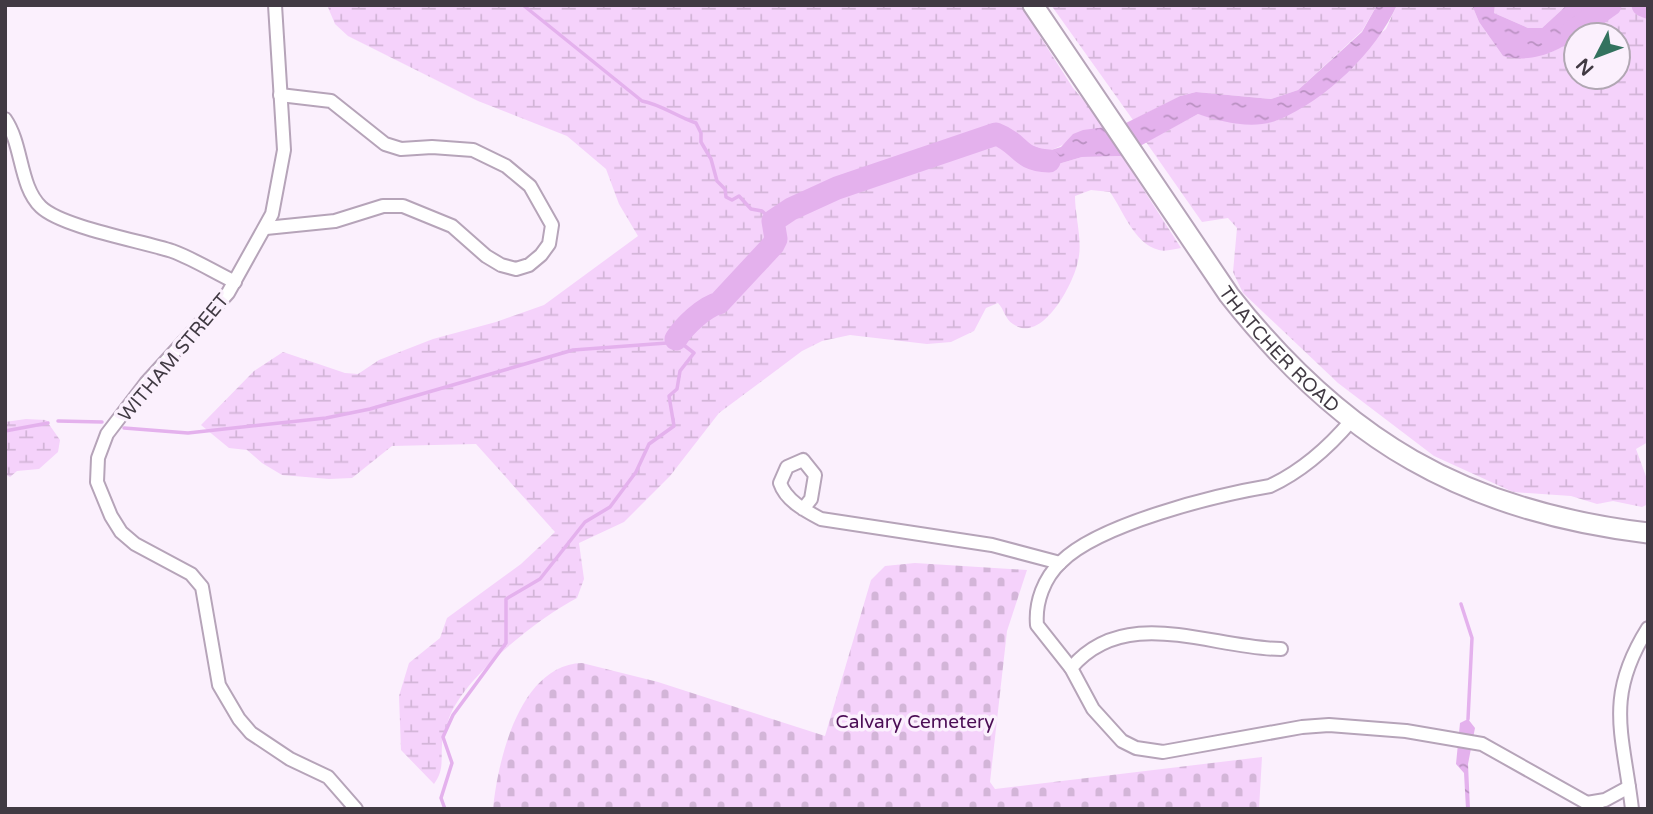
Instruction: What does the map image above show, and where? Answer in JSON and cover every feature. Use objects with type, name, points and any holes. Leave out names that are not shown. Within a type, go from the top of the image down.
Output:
[{"type":"main road","name":"THATCHER ROAD","points":[[1033,5],[1210,268],[1261,336],[1309,386],[1351,421],[1414,462],[1483,495],[1522,509],[1586,525],[1648,533]]},
{"type":"street","name":"WITHAM STREET","points":[[275,5],[284,150],[280,185],[266,228],[235,282],[146,383],[107,434],[98,458],[97,482],[121,532],[135,544],[191,574],[202,587],[219,685],[239,719],[251,733],[290,760],[328,777],[356,809]]},
{"type":"street","points":[[266,228],[335,221],[383,206],[403,206],[452,226],[486,256],[501,265],[516,269],[529,265],[550,244],[552,226],[530,186],[506,166],[474,150],[432,147],[401,149],[385,144],[331,101],[281,96]]},
{"type":"street","points":[[5,119],[19,146],[25,177],[41,207],[78,225],[174,252],[235,282]]},
{"type":"street","points":[[1351,421],[1325,448],[1287,478],[1270,486],[1133,523],[1105,534],[1060,563],[1038,599],[1037,625],[1071,668],[1093,709],[1122,741],[1148,751],[1191,749],[1302,727],[1406,731],[1475,741],[1597,804],[1629,787]]},
{"type":"street","points":[[803,509],[832,522],[992,545],[1060,563]]},
{"type":"street","points":[[1632,809],[1620,723],[1620,695],[1625,668],[1648,628]]},
{"type":"street","points":[[1071,668],[1094,648],[1161,631],[1259,649],[1281,649]]},
{"type":"green space","points":[[327,5],[1020,5],[1073,88],[1104,128],[1078,134],[1048,151],[1038,170],[1082,157],[1122,156],[1181,248],[1164,251],[1150,247],[1130,226],[1110,192],[1091,190],[1075,196],[1079,253],[1075,271],[1055,309],[1035,326],[1024,328],[1013,324],[998,303],[986,308],[974,331],[951,342],[927,344],[850,335],[822,341],[802,351],[719,413],[670,476],[624,522],[579,543],[584,579],[577,598],[523,634],[470,685],[449,718],[442,741],[441,770],[434,784],[401,750],[399,696],[409,663],[440,638],[447,618],[521,564],[555,532],[476,444],[392,446],[352,478],[329,479],[282,475],[247,450],[229,448],[201,425],[254,371],[283,352],[345,373],[358,374],[379,360],[433,339],[496,322],[544,305],[638,236],[619,204],[606,169],[567,136],[478,101],[348,36],[335,24]]},
{"type":"green space","points":[[1051,5],[1377,5],[1362,31],[1298,90],[1271,99],[1196,92],[1180,96],[1133,120]]},
{"type":"green space","points":[[1397,5],[1472,5],[1479,22],[1503,56],[1550,53],[1562,46],[1562,91],[1632,91],[1632,21],[1594,21],[1608,9],[1623,5],[1648,5],[1648,442],[1636,449],[1648,482],[1648,504],[1642,507],[1613,501],[1597,504],[1571,496],[1513,492],[1434,456],[1338,383],[1243,293],[1233,272],[1237,228],[1228,218],[1202,222],[1146,142],[1198,114],[1241,124],[1276,121],[1386,29]]},
{"type":"green space","points":[[1495,5],[1567,5],[1542,28],[1528,28],[1494,13]]},
{"type":"green space","points":[[46,420],[60,440],[58,452],[39,469],[17,471],[10,477],[5,474],[5,422]]},
{"type":"green space","name":"Calvary Cemetery","points":[[915,563],[1027,570],[1007,631],[990,782],[995,789],[1262,757],[1259,809],[493,809],[507,741],[528,697],[543,680],[561,668],[582,663],[658,682],[825,736],[871,580],[885,566]]},
{"type":"water","points":[[1377,5],[1397,5],[1388,23],[1363,57],[1348,73],[1314,100],[1278,120],[1248,125],[1198,114],[1122,156],[1082,157],[1038,170],[1024,162],[1020,155],[1030,145],[1048,151],[1061,147],[1073,134],[1083,130],[1122,125],[1180,96],[1196,92],[1271,99],[1298,90],[1362,32]]},
{"type":"water","points":[[1472,5],[1495,5],[1494,13],[1528,28],[1542,28],[1567,5],[1610,5],[1592,21],[1562,21],[1562,47],[1535,57],[1503,56],[1479,22]]},
{"type":"water","points":[[1468,719],[1475,728],[1468,764],[1470,809],[1466,809],[1464,773],[1456,764],[1460,723]]},
{"type":"waterway","points":[[523,5],[642,101],[696,123],[701,133],[701,142],[711,159],[717,181],[725,189],[726,197],[732,200],[739,196],[751,209],[762,211],[773,221]]},
{"type":"waterway","points":[[1587,21],[1610,5]]},
{"type":"waterway","points":[[1643,5],[1648,7]]},
{"type":"waterway","points":[[676,339],[695,318],[707,308],[719,303],[773,245],[776,239],[773,221],[791,209],[837,188],[996,134],[1031,158],[1049,161]]},
{"type":"waterway","points":[[124,428],[188,433],[326,418],[370,409],[573,350],[667,343],[676,339],[694,353],[680,371],[677,389],[669,396],[674,426],[649,444],[636,472],[610,507],[585,522],[540,579],[506,599],[506,643],[453,715],[443,737],[452,763],[441,798],[445,809]]},
{"type":"waterway","points":[[58,421],[102,422]]},
{"type":"waterway","points":[[5,431],[48,423]]},
{"type":"waterway","points":[[1461,604],[1472,638],[1468,719]]}]
